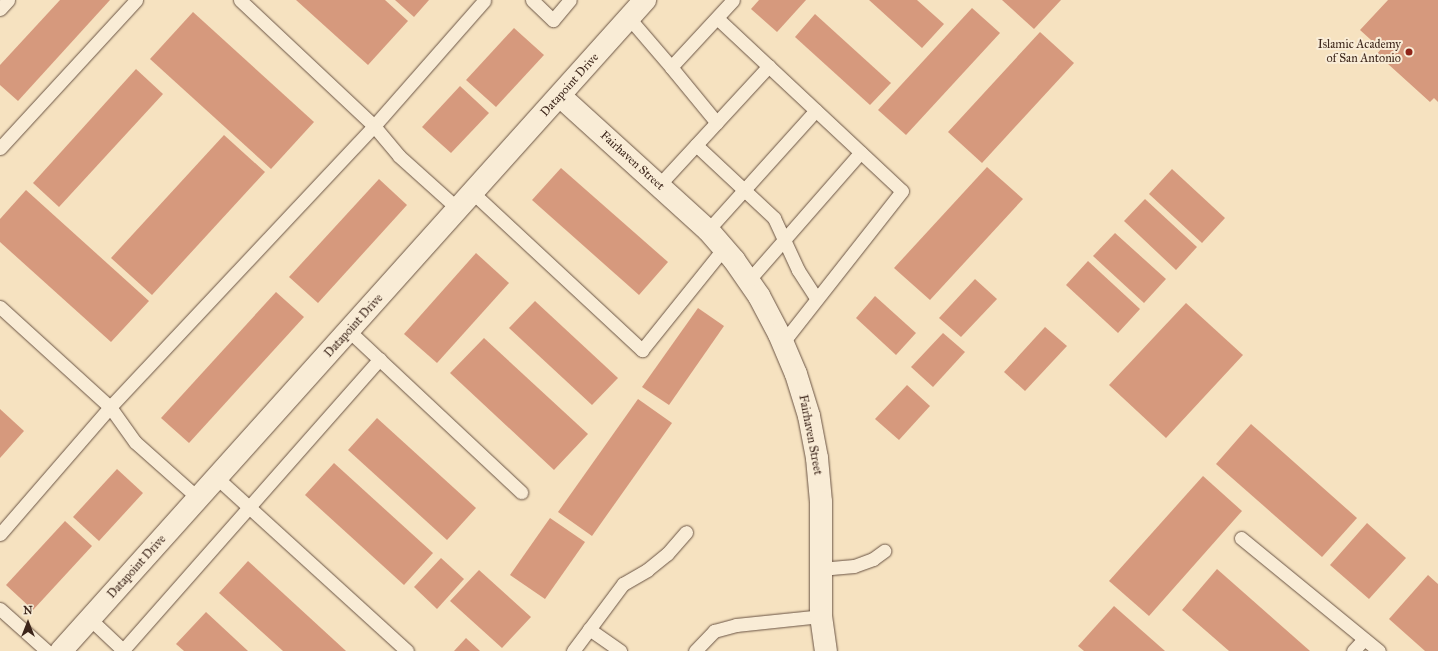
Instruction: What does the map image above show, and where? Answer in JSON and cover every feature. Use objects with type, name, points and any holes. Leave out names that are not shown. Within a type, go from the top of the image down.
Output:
[{"type":"street","name":"Datapoint Drive","points":[[61,651],[645,0]]},
{"type":"street","name":"Fairhaven Street","points":[[560,96],[708,230],[724,248],[748,281],[783,342],[807,409],[817,458],[821,502],[821,616],[826,651]]},
{"type":"lane","points":[[0,9],[8,0]]},
{"type":"lane","points":[[0,148],[136,0]]},
{"type":"lane","points":[[240,0],[374,126],[399,156],[458,209]]},
{"type":"lane","points":[[532,0],[553,20],[570,0]]},
{"type":"lane","points":[[671,67],[733,0]]},
{"type":"lane","points":[[0,534],[110,407],[374,126],[484,1]]},
{"type":"lane","points":[[629,18],[717,122]]},
{"type":"lane","points":[[717,18],[902,191],[816,298],[783,342]]},
{"type":"lane","points":[[659,185],[769,66]]},
{"type":"lane","points":[[708,230],[816,110]]},
{"type":"lane","points":[[696,145],[774,218],[798,270],[816,298]]},
{"type":"lane","points":[[748,281],[861,152]]},
{"type":"lane","points":[[473,193],[642,350],[724,248]]},
{"type":"lane","points":[[0,308],[110,407],[135,442],[198,498]]},
{"type":"lane","points":[[349,331],[521,492]]},
{"type":"lane","points":[[90,619],[123,650],[380,359]]},
{"type":"lane","points":[[217,478],[407,651]]},
{"type":"lane","points":[[573,651],[623,584],[662,558],[686,532]]},
{"type":"lane","points":[[1241,538],[1379,651]]},
{"type":"lane","points":[[820,569],[854,566],[873,559],[884,551]]},
{"type":"lane","points":[[0,609],[47,651]]},
{"type":"lane","points":[[694,651],[714,631],[736,625],[821,616]]},
{"type":"lane","points":[[589,629],[616,648]]},
{"type":"lane","points":[[1353,651],[1364,639]]},
{"type":"building","points":[[60,0],[110,0],[18,101],[0,85],[0,65]]},
{"type":"building","points":[[296,0],[385,0],[408,21],[368,65]]},
{"type":"building","points":[[395,0],[429,0],[414,17]]},
{"type":"building","points":[[759,0],[806,0],[777,32],[751,9]]},
{"type":"building","points":[[869,0],[917,0],[944,24],[922,48]]},
{"type":"building","points":[[1002,0],[1061,0],[1034,29]]},
{"type":"building","name":"Islamic Academy of San Antonio","points":[[1388,0],[1438,0],[1438,102],[1434,98],[1430,102],[1377,54],[1381,49],[1360,30]]},
{"type":"building","points":[[972,8],[1000,33],[906,135],[878,110]]},
{"type":"building","points":[[193,12],[314,122],[271,169],[150,59]]},
{"type":"building","points":[[815,14],[891,83],[870,105],[795,37]]},
{"type":"building","points":[[514,28],[544,55],[496,107],[466,80]]},
{"type":"building","points":[[1040,32],[1074,63],[982,163],[948,132]]},
{"type":"building","points":[[136,69],[163,94],[59,207],[33,183]]},
{"type":"building","points":[[460,86],[489,113],[451,153],[422,127]]},
{"type":"building","points":[[224,135],[265,172],[152,295],[111,258]]},
{"type":"building","points":[[987,167],[1023,199],[930,300],[894,268]]},
{"type":"building","points":[[561,168],[668,262],[639,295],[532,200]]},
{"type":"building","points":[[1172,169],[1225,218],[1202,243],[1149,194]]},
{"type":"building","points":[[379,179],[407,205],[318,303],[289,277]]},
{"type":"building","points":[[26,190],[149,301],[111,342],[0,242],[0,219]]},
{"type":"building","points":[[1145,199],[1197,247],[1176,270],[1124,221]]},
{"type":"building","points":[[1115,233],[1166,279],[1144,303],[1093,256]]},
{"type":"building","points":[[476,253],[509,283],[437,363],[404,334]]},
{"type":"building","points":[[1088,261],[1140,309],[1118,333],[1066,285]]},
{"type":"building","points":[[975,279],[997,299],[961,337],[939,318]]},
{"type":"building","points":[[276,292],[304,317],[189,443],[161,418]]},
{"type":"building","points":[[875,296],[916,333],[896,355],[856,318]]},
{"type":"building","points":[[535,301],[618,378],[592,405],[509,328]]},
{"type":"building","points":[[1186,303],[1243,355],[1166,438],[1109,385]]},
{"type":"building","points":[[698,308],[724,326],[669,405],[642,387]]},
{"type":"building","points":[[1045,327],[1067,346],[1025,391],[1004,372]]},
{"type":"building","points":[[943,333],[965,352],[933,387],[911,367]]},
{"type":"building","points":[[484,338],[588,434],[554,470],[450,373]]},
{"type":"building","points":[[907,385],[930,406],[899,440],[875,419]]},
{"type":"building","points":[[638,399],[672,423],[592,536],[558,512]]},
{"type":"building","points":[[0,409],[24,431],[0,458]]},
{"type":"building","points":[[377,418],[476,508],[447,540],[348,450]]},
{"type":"building","points":[[1251,424],[1357,518],[1322,557],[1216,464]]},
{"type":"building","points":[[334,463],[433,553],[404,585],[305,495]]},
{"type":"building","points":[[117,469],[143,493],[99,541],[73,517]]},
{"type":"building","points":[[1203,476],[1242,511],[1149,616],[1109,581]]},
{"type":"building","points":[[550,518],[585,542],[545,599],[510,575]]},
{"type":"building","points":[[65,521],[92,546],[33,610],[6,585]]},
{"type":"building","points":[[1367,523],[1406,558],[1369,599],[1330,565]]},
{"type":"building","points":[[441,558],[464,579],[437,609],[414,587]]},
{"type":"building","points":[[248,561],[346,651],[283,651],[219,593]]},
{"type":"building","points":[[1217,569],[1310,651],[1229,651],[1182,610]]},
{"type":"building","points":[[479,570],[531,617],[502,648],[450,601]]},
{"type":"building","points":[[1428,575],[1438,584],[1438,651],[1425,651],[1389,619]]},
{"type":"building","points":[[1114,606],[1165,651],[1084,651],[1078,646]]},
{"type":"building","points":[[206,612],[248,651],[184,651],[176,644]]},
{"type":"building","points":[[466,638],[480,651],[454,651]]},
{"type":"place","name":"Islamic Academy of San Antonio","points":[[1409,52]]}]
